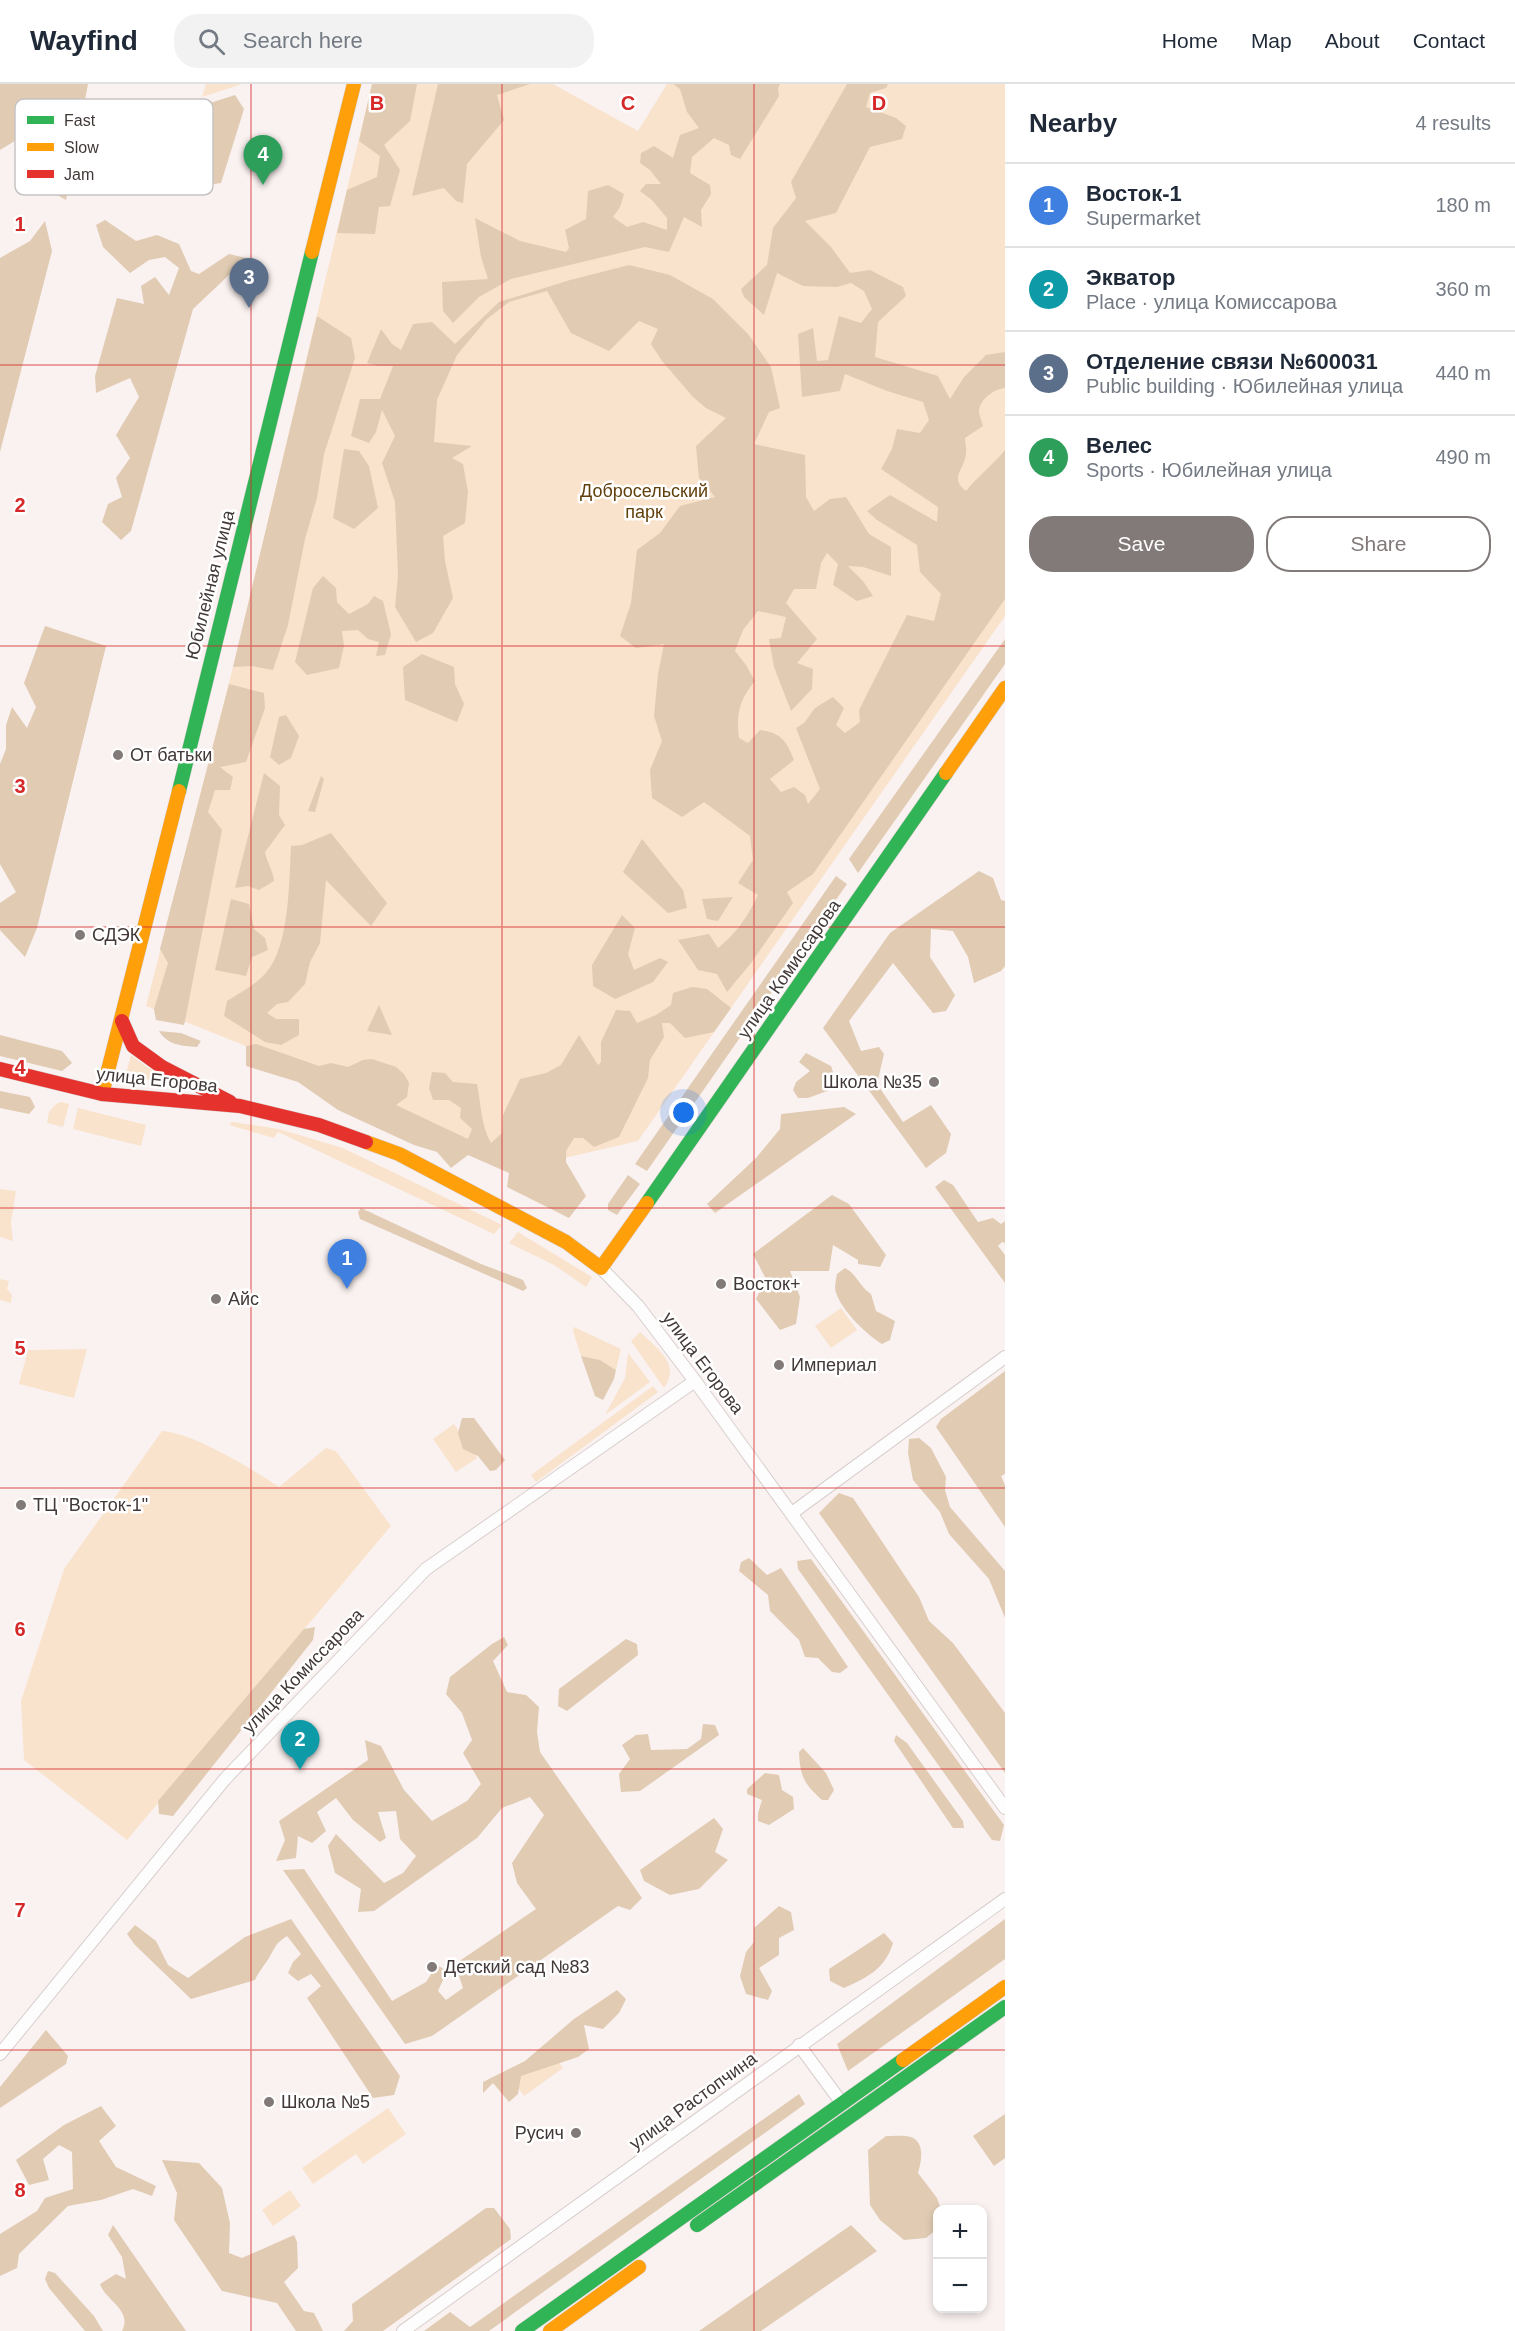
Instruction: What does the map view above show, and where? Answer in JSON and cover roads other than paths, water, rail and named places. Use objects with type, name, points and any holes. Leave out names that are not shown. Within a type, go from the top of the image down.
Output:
[{"type":"main road","name":"Юбилейная улица","points":[[102,1094],[354,84]]},
{"type":"main road","name":"улица Комиссарова","points":[[601,1268],[721,1099],[1005,688]]},
{"type":"main road","name":"улица Егорова","points":[[122,1021],[133,1046],[162,1067],[240,1106]]},
{"type":"main road","name":"улица Егорова","points":[[0,1069],[102,1094],[240,1106],[319,1125],[399,1154],[566,1242],[601,1268]]},
{"type":"main road","points":[[522,2331],[1005,1987]]},
{"type":"main road","points":[[687,2231],[1005,2007]]},
{"type":"main road","points":[[550,2331],[650,2258]]},
{"type":"street","name":"улица Егорова","points":[[601,1268],[638,1306],[695,1381],[1005,1808]]},
{"type":"street","points":[[792,1513],[1005,1357]]},
{"type":"street","name":"улица Комиссарова","points":[[0,2054],[225,1779],[426,1569],[695,1381]]},
{"type":"street","name":"улица Растопчина","points":[[403,2331],[568,2215],[1005,1899]]},
{"type":"street","points":[[799,2046],[841,2102]]},
{"type":"place","name":"Велес","points":[[263,185]]},
{"type":"place","name":"Отделение связи №600031","points":[[249,308]]},
{"type":"place","name":"От батьки","points":[[118,755]]},
{"type":"place","name":"СДЭК","points":[[80,935]]},
{"type":"place","name":"Школа №35","points":[[934,1082]]},
{"type":"place","name":"Восток+","points":[[721,1284]]},
{"type":"place","name":"Восток-1","points":[[347,1289]]},
{"type":"place","name":"Айс","points":[[216,1299]]},
{"type":"place","name":"Империал","points":[[779,1365]]},
{"type":"place","name":"ТЦ \"Восток-1\"","points":[[21,1505]]},
{"type":"place","name":"Экватор","points":[[300,1770]]},
{"type":"place","name":"Детский сад №83","points":[[432,1967]]},
{"type":"place","name":"Школа №5","points":[[269,2102]]},
{"type":"place","name":"Русич","points":[[576,2133]]},
{"type":"park label","name":"Добросельский парк","points":[[644,501]]}]
